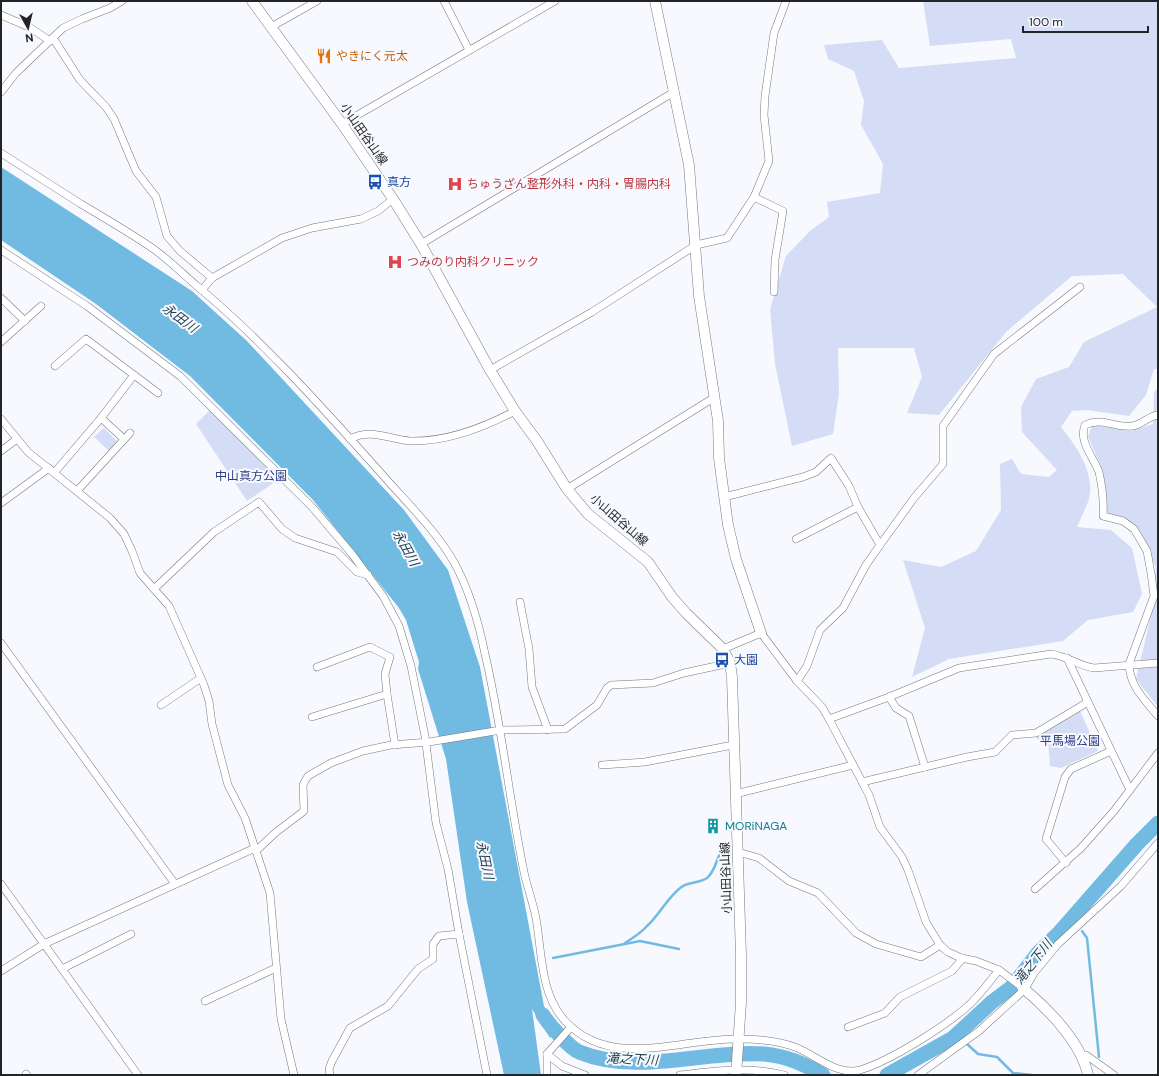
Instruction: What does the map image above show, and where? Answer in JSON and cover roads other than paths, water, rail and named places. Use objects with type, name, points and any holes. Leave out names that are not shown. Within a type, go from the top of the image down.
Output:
[{"type":"main road","name":"小山田谷山線","points":[[252,1],[342,124],[393,199],[421,244],[490,370],[515,411],[537,441],[567,489],[588,514],[648,562],[672,597],[686,613],[723,648],[730,663],[732,677],[733,745],[741,955],[741,1003],[736,1071]]},
{"type":"main road","points":[[655,1],[689,165],[703,333],[715,397],[718,422],[719,458],[724,497],[736,559],[760,633]]},
{"type":"main road","points":[[1023,988],[1052,1015],[1082,1056],[1088,1075]]},
{"type":"street","points":[[1,92],[16,73],[64,28],[110,8],[122,1]]},
{"type":"street","points":[[271,27],[317,1]]},
{"type":"street","points":[[444,1],[469,50]]},
{"type":"street","points":[[342,124],[555,1]]},
{"type":"street","points":[[490,370],[592,312],[696,245],[727,238],[754,197],[769,161],[764,115],[765,96],[774,32],[786,1]]},
{"type":"street","points":[[1,14],[29,27],[51,40],[80,80],[106,107],[114,119],[136,171],[156,197],[167,236],[180,251],[212,278]]},
{"type":"street","points":[[421,244],[674,92]]},
{"type":"street","points":[[1,153],[124,229],[158,252],[225,309],[274,358],[350,439],[441,542],[456,566],[472,607],[486,654],[501,730],[525,876],[535,916],[544,971],[553,1003],[562,1018],[579,1034],[597,1043],[639,1049],[655,1049],[738,1040],[772,1042],[795,1047],[829,1066],[848,1073],[882,1062],[965,1008],[1002,972]]},
{"type":"street","points":[[754,197],[783,211],[775,260],[774,292]]},
{"type":"street","points":[[202,290],[212,278],[295,232],[361,218],[378,211],[393,199]]},
{"type":"street","points":[[1,250],[87,306],[180,376],[312,508],[368,575],[383,596],[395,617],[406,645],[427,742],[436,822],[448,869],[459,934],[487,1075]]},
{"type":"street","points":[[797,681],[807,666],[820,630],[844,608],[866,565],[914,498],[943,464],[943,426],[994,354],[1080,287]]},
{"type":"street","points":[[1,298],[25,321]]},
{"type":"street","points":[[1,342],[41,306]]},
{"type":"street","points":[[55,366],[86,339],[158,393]]},
{"type":"street","points":[[1,503],[51,470],[102,418],[134,375]]},
{"type":"street","points":[[567,489],[715,397]]},
{"type":"street","points":[[350,439],[357,435],[366,434],[410,440],[455,435],[480,429],[515,411]]},
{"type":"street","points":[[1158,415],[1153,416],[1138,426],[1121,426],[1096,421],[1086,425],[1084,429],[1085,442],[1099,474],[1104,502],[1103,516],[1124,521],[1134,530],[1147,551],[1154,596],[1129,664],[1130,675],[1135,688],[1158,716]]},
{"type":"street","points":[[102,418],[124,439]]},
{"type":"street","points":[[1,419],[28,452],[110,518],[124,534],[140,573],[169,606],[210,701],[212,724],[228,785],[245,818],[270,893],[281,1018],[294,1075]]},
{"type":"street","points":[[77,491],[130,433]]},
{"type":"street","points":[[1,451],[17,440]]},
{"type":"street","points":[[724,497],[803,477],[816,472],[831,458],[850,486],[858,507],[880,545]]},
{"type":"street","points":[[154,589],[214,532],[259,502],[282,529],[295,538],[337,552],[357,572],[368,575]]},
{"type":"street","points":[[796,539],[858,507]]},
{"type":"street","points":[[520,602],[530,649],[532,687],[548,730]]},
{"type":"street","points":[[723,648],[760,633],[797,681],[822,707],[829,719],[862,782],[880,827],[902,857],[926,922],[940,945],[948,952],[976,961],[1002,972],[1023,988]]},
{"type":"street","points":[[1,643],[175,884]]},
{"type":"street","points":[[317,667],[370,647],[390,657],[384,674],[396,745]]},
{"type":"street","points":[[829,719],[889,697],[959,668],[1051,654],[1067,658],[1087,667],[1094,668],[1129,664],[1158,663]]},
{"type":"street","points":[[1067,658],[1130,790]]},
{"type":"street","points":[[1,971],[44,944],[256,849],[304,811],[303,785],[308,776],[331,763],[362,751],[396,745],[427,742],[501,730],[565,729],[597,705],[607,688],[611,685],[653,683],[684,673],[730,663]]},
{"type":"street","points":[[161,705],[201,678]]},
{"type":"street","points":[[312,717],[387,694]]},
{"type":"street","points":[[889,697],[896,708],[909,716],[925,767]]},
{"type":"street","points":[[862,782],[995,752],[1012,735],[1036,733],[1088,702]]},
{"type":"street","points":[[602,765],[645,762],[733,745]]},
{"type":"street","points":[[1066,863],[1046,839],[1065,777],[1071,769],[1111,751]]},
{"type":"street","points":[[1035,889],[1066,863],[1114,811],[1158,753]]},
{"type":"street","points":[[735,794],[853,764]]},
{"type":"street","points":[[918,1075],[969,1038],[1023,988],[1034,972],[1058,944],[1121,886],[1158,843]]},
{"type":"street","points":[[738,852],[759,858],[789,881],[818,893],[856,933],[876,944],[921,957],[940,945]]},
{"type":"street","points":[[1,884],[138,1075]]},
{"type":"street","points":[[62,969],[131,934]]},
{"type":"street","points":[[330,1075],[329,1069],[332,1061],[350,1028],[388,1006],[394,1000],[418,969],[433,959],[433,944],[439,936],[459,934]]},
{"type":"street","points":[[848,1027],[885,1013],[900,997],[952,971],[963,958]]},
{"type":"street","points":[[205,1001],[276,968]]},
{"type":"street","points":[[547,1075],[547,1054],[571,1027]]},
{"type":"street","points":[[547,1054],[562,1066],[585,1075]]},
{"type":"street","points":[[1082,1056],[1086,1055],[1114,1075]]},
{"type":"street","points":[[680,1075],[736,1071],[765,1072],[784,1075]]},
{"type":"water","name":"永田川","points":[[1,167],[192,291],[247,341],[404,510],[448,570],[480,667],[544,1006],[558,1029],[550,1038],[532,1009],[541,1075],[504,1075],[467,902],[446,759],[418,669],[419,662],[406,620],[399,608],[313,500],[190,376],[96,304],[1,240]]},
{"type":"waterway","name":"滝之下川","points":[[887,1075],[953,1038],[992,1002],[1012,987],[1038,953],[1059,933],[1137,844],[1158,823]]},
{"type":"waterway","points":[[625,943],[645,929],[674,893],[682,886],[707,878],[714,869],[722,851],[731,846]]},
{"type":"waterway","points":[[1082,931],[1087,938],[1099,1057]]},
{"type":"waterway","points":[[553,958],[640,941],[679,949]]},
{"type":"waterway","name":"滝之下川","points":[[543,1015],[560,1036],[575,1050],[601,1059],[624,1062],[647,1062],[718,1055],[764,1054],[795,1061],[823,1075]]},
{"type":"waterway","points":[[956,1034],[978,1054],[997,1057],[1013,1073],[1032,1075]]},
{"type":"place","name":"やきにく元太","points":[[324,56]]},
{"type":"place","name":"真方","points":[[375,182]]},
{"type":"place","name":"ちゅうざん整形外科・内科・胃腸内科","points":[[455,184]]},
{"type":"place","name":"つみのり内科クリニック","points":[[395,262]]},
{"type":"place","name":"大園","points":[[722,660]]},
{"type":"place","name":"MORiNAGA","points":[[713,826]]},
{"type":"park label","name":"中山真方公園","points":[[251,476]]},
{"type":"park label","name":"平馬場公園","points":[[1070,741]]}]
